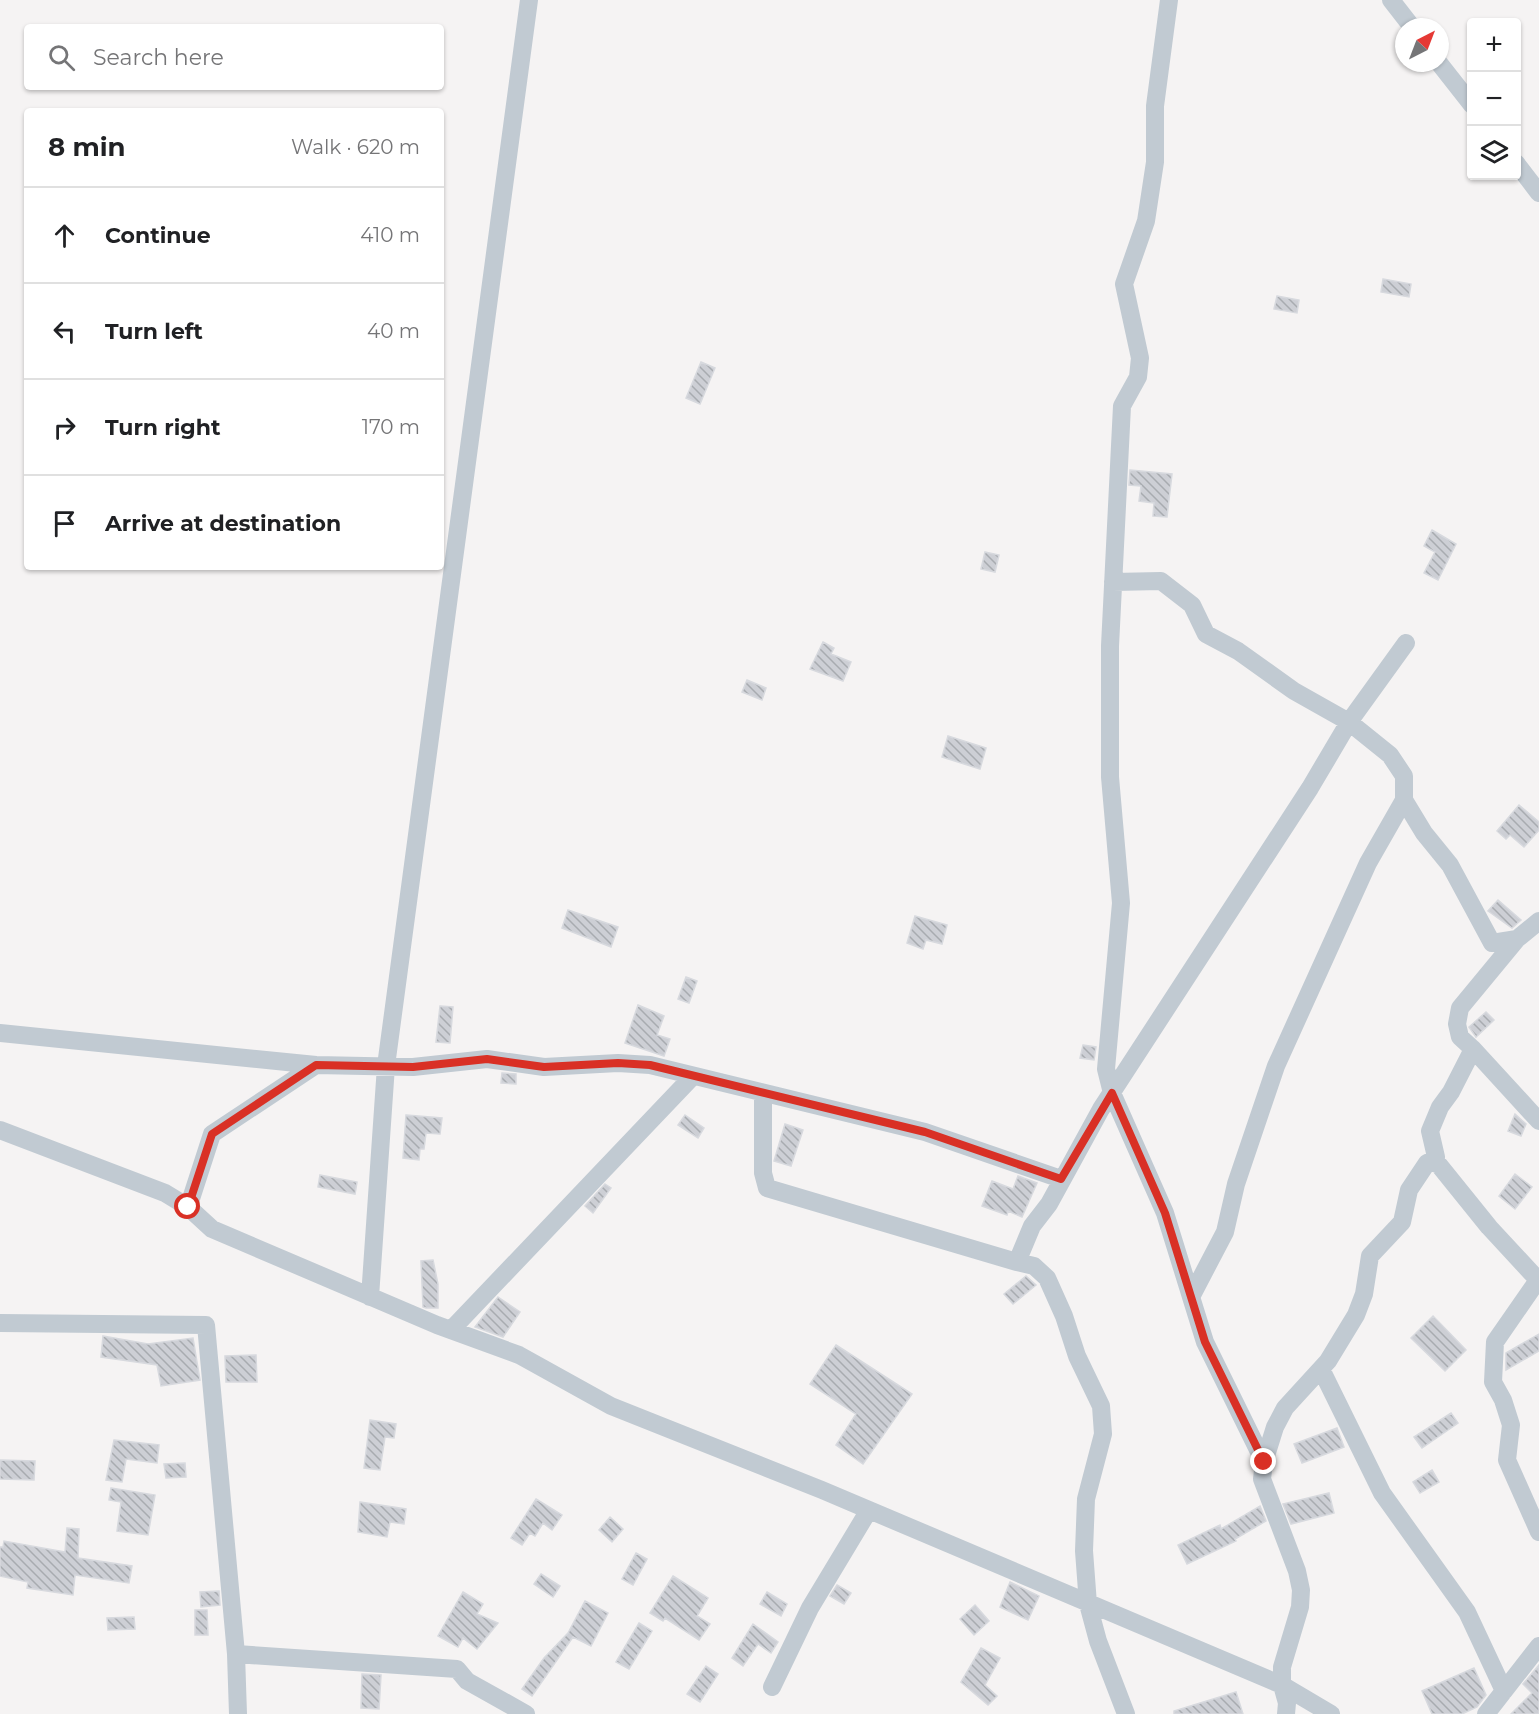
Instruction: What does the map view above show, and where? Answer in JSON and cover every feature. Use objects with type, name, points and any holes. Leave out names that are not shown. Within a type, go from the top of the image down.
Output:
[{"type":"street","points":[[370,1297],[386,1066],[529,0]]},
{"type":"street","points":[[1169,0],[1155,106],[1155,162],[1146,221],[1124,284],[1140,358],[1138,376],[1122,406],[1113,582],[1110,646],[1110,777],[1121,903],[1106,1069],[1112,1093],[1165,1213],[1205,1342],[1264,1462]]},
{"type":"street","points":[[1391,0],[1405,18]]},
{"type":"street","points":[[1446,72],[1467,99]]},
{"type":"street","points":[[1521,170],[1539,193]]},
{"type":"street","points":[[1113,582],[1161,580],[1192,604],[1206,634],[1238,651],[1294,691],[1349,722],[1390,755],[1404,776],[1404,800],[1368,863],[1276,1066],[1236,1184],[1225,1232],[1191,1297]]},
{"type":"street","points":[[1017,1262],[1032,1226],[1049,1204],[1061,1179],[1112,1093],[1310,788],[1349,722],[1406,644]]},
{"type":"street","points":[[1404,800],[1424,833],[1450,865],[1492,943],[1517,939]]},
{"type":"street","points":[[1539,921],[1517,939],[1460,1008],[1457,1024],[1460,1037],[1539,1121]]},
{"type":"street","points":[[0,1033],[316,1065],[413,1067],[487,1059],[544,1067],[618,1063],[650,1065],[925,1132],[1061,1179]]},
{"type":"street","points":[[1286,1714],[1287,1703],[1282,1685],[1282,1667],[1300,1607],[1301,1590],[1297,1571],[1262,1479],[1264,1462],[1275,1427],[1285,1408],[1321,1369],[1356,1315],[1364,1294],[1370,1256],[1402,1222],[1409,1190],[1423,1167],[1436,1157],[1430,1131],[1440,1107],[1451,1092],[1473,1049]]},
{"type":"street","points":[[188,1208],[212,1134],[316,1065]]},
{"type":"street","points":[[451,1330],[693,1076]]},
{"type":"street","points":[[763,1094],[764,1173],[767,1188],[1034,1266],[1047,1278],[1064,1316],[1077,1356],[1101,1406],[1103,1434],[1086,1499],[1084,1551],[1088,1604],[1098,1641],[1126,1714]]},
{"type":"street","points":[[0,1130],[165,1193],[188,1208],[212,1229],[370,1297],[519,1355],[610,1406],[869,1510],[1282,1685],[1332,1714]]},
{"type":"street","points":[[1431,1161],[1439,1165],[1489,1227],[1539,1281],[1495,1342],[1493,1382],[1503,1400],[1511,1425],[1507,1460],[1539,1532]]},
{"type":"street","points":[[0,1323],[206,1325],[236,1654],[238,1714]]},
{"type":"street","points":[[1321,1369],[1382,1493],[1467,1612],[1504,1691]]},
{"type":"street","points":[[772,1687],[810,1608],[869,1510]]},
{"type":"street","points":[[1485,1714],[1539,1647]]},
{"type":"street","points":[[236,1654],[457,1670],[467,1681],[526,1714]]},
{"type":"building","points":[[1383,279],[1411,284],[1409,297],[1381,292]]},
{"type":"building","points":[[1277,296],[1299,300],[1297,313],[1274,309]]},
{"type":"building","points":[[701,362],[715,368],[700,404],[686,398]]},
{"type":"building","points":[[1130,470],[1172,474],[1167,517],[1153,516],[1154,503],[1139,501],[1141,486],[1129,485]]},
{"type":"building","points":[[1432,530],[1456,544],[1438,580],[1424,573],[1435,552],[1424,546]]},
{"type":"building","points":[[985,552],[999,555],[995,572],[981,569]]},
{"type":"building","points":[[823,642],[834,648],[831,654],[851,662],[843,681],[810,669]]},
{"type":"building","points":[[747,680],[766,688],[762,700],[742,692]]},
{"type":"building","points":[[948,736],[986,748],[980,769],[942,757]]},
{"type":"building","points":[[1519,805],[1539,822],[1539,830],[1524,847],[1510,835],[1506,839],[1497,831]]},
{"type":"building","points":[[1498,900],[1521,920],[1512,928],[1488,911]]},
{"type":"building","points":[[568,910],[618,927],[611,947],[562,928]]},
{"type":"building","points":[[915,916],[947,925],[942,944],[926,940],[923,949],[907,943]]},
{"type":"building","points":[[686,977],[697,981],[689,1003],[678,999]]},
{"type":"building","points":[[638,1005],[664,1016],[657,1035],[670,1039],[664,1056],[625,1043]]},
{"type":"building","points":[[440,1006],[453,1007],[450,1043],[436,1042]]},
{"type":"building","points":[[1486,1012],[1494,1020],[1476,1037],[1469,1027]]},
{"type":"building","points":[[1083,1045],[1096,1047],[1094,1060],[1080,1058]]},
{"type":"building","points":[[502,1073],[516,1074],[516,1084],[501,1083]]},
{"type":"building","points":[[1515,1114],[1526,1124],[1521,1136],[1508,1131]]},
{"type":"building","points":[[406,1115],[442,1118],[440,1134],[426,1133],[424,1149],[420,1149],[419,1160],[403,1158]]},
{"type":"building","points":[[685,1115],[704,1128],[698,1138],[678,1125]]},
{"type":"building","points":[[785,1124],[803,1130],[791,1166],[774,1161]]},
{"type":"building","points":[[1515,1174],[1532,1187],[1515,1209],[1499,1196]]},
{"type":"building","points":[[320,1175],[357,1182],[355,1194],[318,1187]]},
{"type":"building","points":[[1018,1176],[1037,1183],[1022,1217],[1008,1211],[1007,1215],[982,1206],[992,1181],[1013,1189]]},
{"type":"building","points":[[605,1184],[611,1188],[593,1213],[585,1206]]},
{"type":"building","points":[[433,1260],[438,1284],[438,1308],[426,1308],[423,1307],[421,1261]]},
{"type":"building","points":[[1026,1276],[1036,1285],[1013,1304],[1004,1294]]},
{"type":"building","points":[[498,1297],[520,1312],[503,1337],[475,1327]]},
{"type":"building","points":[[1433,1316],[1466,1350],[1445,1371],[1411,1338]]},
{"type":"building","points":[[1539,1334],[1539,1351],[1506,1370],[1506,1353]]},
{"type":"building","points":[[103,1336],[148,1344],[193,1338],[200,1380],[161,1386],[157,1365],[101,1357]]},
{"type":"building","points":[[836,1345],[912,1394],[863,1464],[836,1445],[856,1414],[810,1384]]},
{"type":"building","points":[[256,1355],[257,1382],[226,1382],[225,1356]]},
{"type":"building","points":[[1451,1413],[1458,1423],[1422,1448],[1414,1437]]},
{"type":"building","points":[[370,1420],[396,1424],[394,1438],[385,1437],[380,1470],[364,1468]]},
{"type":"building","points":[[1337,1428],[1344,1447],[1302,1463],[1294,1444]]},
{"type":"building","points":[[114,1440],[159,1445],[157,1463],[126,1459],[122,1482],[106,1480]]},
{"type":"building","points":[[0,1460],[35,1461],[34,1480],[0,1479]]},
{"type":"building","points":[[185,1463],[186,1477],[166,1478],[164,1464]]},
{"type":"building","points":[[1432,1470],[1439,1482],[1420,1493],[1413,1482]]},
{"type":"building","points":[[111,1488],[155,1495],[148,1535],[117,1531],[121,1502],[109,1500]]},
{"type":"building","points":[[1329,1493],[1334,1513],[1291,1524],[1283,1504]]},
{"type":"building","points":[[536,1499],[562,1515],[552,1530],[543,1523],[535,1536],[530,1533],[522,1545],[511,1538]]},
{"type":"building","points":[[360,1502],[406,1509],[404,1524],[390,1522],[387,1537],[358,1532]]},
{"type":"building","points":[[1260,1506],[1266,1521],[1235,1539],[1236,1541],[1187,1564],[1178,1545],[1220,1525],[1221,1529]]},
{"type":"building","points":[[610,1517],[623,1529],[612,1542],[599,1530]]},
{"type":"building","points":[[67,1528],[79,1529],[78,1558],[132,1566],[129,1583],[75,1575],[73,1595],[27,1588],[28,1582],[0,1576],[0,1547],[3,1547],[4,1541],[65,1552]]},
{"type":"building","points":[[636,1553],[647,1559],[633,1585],[622,1579]]},
{"type":"building","points":[[541,1574],[560,1586],[553,1597],[534,1584]]},
{"type":"building","points":[[673,1576],[708,1598],[697,1616],[710,1624],[699,1640],[665,1618],[663,1621],[650,1613]]},
{"type":"building","points":[[1010,1582],[1039,1596],[1028,1620],[1000,1607]]},
{"type":"building","points":[[837,1585],[851,1593],[844,1604],[830,1596]]},
{"type":"building","points":[[219,1591],[220,1605],[201,1607],[200,1592]]},
{"type":"building","points":[[463,1592],[483,1604],[477,1614],[498,1623],[477,1649],[463,1638],[458,1647],[438,1636]]},
{"type":"building","points":[[767,1592],[787,1604],[781,1616],[760,1604]]},
{"type":"building","points":[[585,1601],[608,1613],[591,1646],[573,1637],[532,1696],[522,1689],[544,1658],[568,1633]]},
{"type":"building","points":[[975,1605],[989,1621],[974,1635],[960,1619]]},
{"type":"building","points":[[195,1610],[207,1610],[208,1635],[195,1635]]},
{"type":"building","points":[[134,1617],[135,1629],[108,1630],[107,1618]]},
{"type":"building","points":[[639,1623],[652,1631],[629,1669],[616,1662]]},
{"type":"building","points":[[753,1624],[778,1642],[771,1653],[758,1644],[743,1666],[732,1658]]},
{"type":"building","points":[[981,1648],[1000,1658],[985,1685],[997,1696],[988,1705],[961,1682]]},
{"type":"building","points":[[1539,1665],[1539,1714],[1511,1714],[1532,1693],[1523,1684]]},
{"type":"building","points":[[706,1666],[718,1674],[700,1702],[687,1694]]},
{"type":"building","points":[[1474,1668],[1486,1695],[1477,1707],[1462,1714],[1432,1714],[1422,1691]]},
{"type":"building","points":[[362,1674],[381,1675],[379,1709],[361,1708]]},
{"type":"building","points":[[1236,1692],[1243,1714],[1174,1714],[1174,1711]]},
{"type":"route","points":[[188,1207],[212,1134],[316,1065],[413,1067],[487,1059],[544,1067],[618,1063],[650,1065],[925,1132],[974,1147],[1000,1159],[1041,1170],[1061,1179],[1112,1093],[1165,1213],[1205,1342],[1264,1462]]}]
